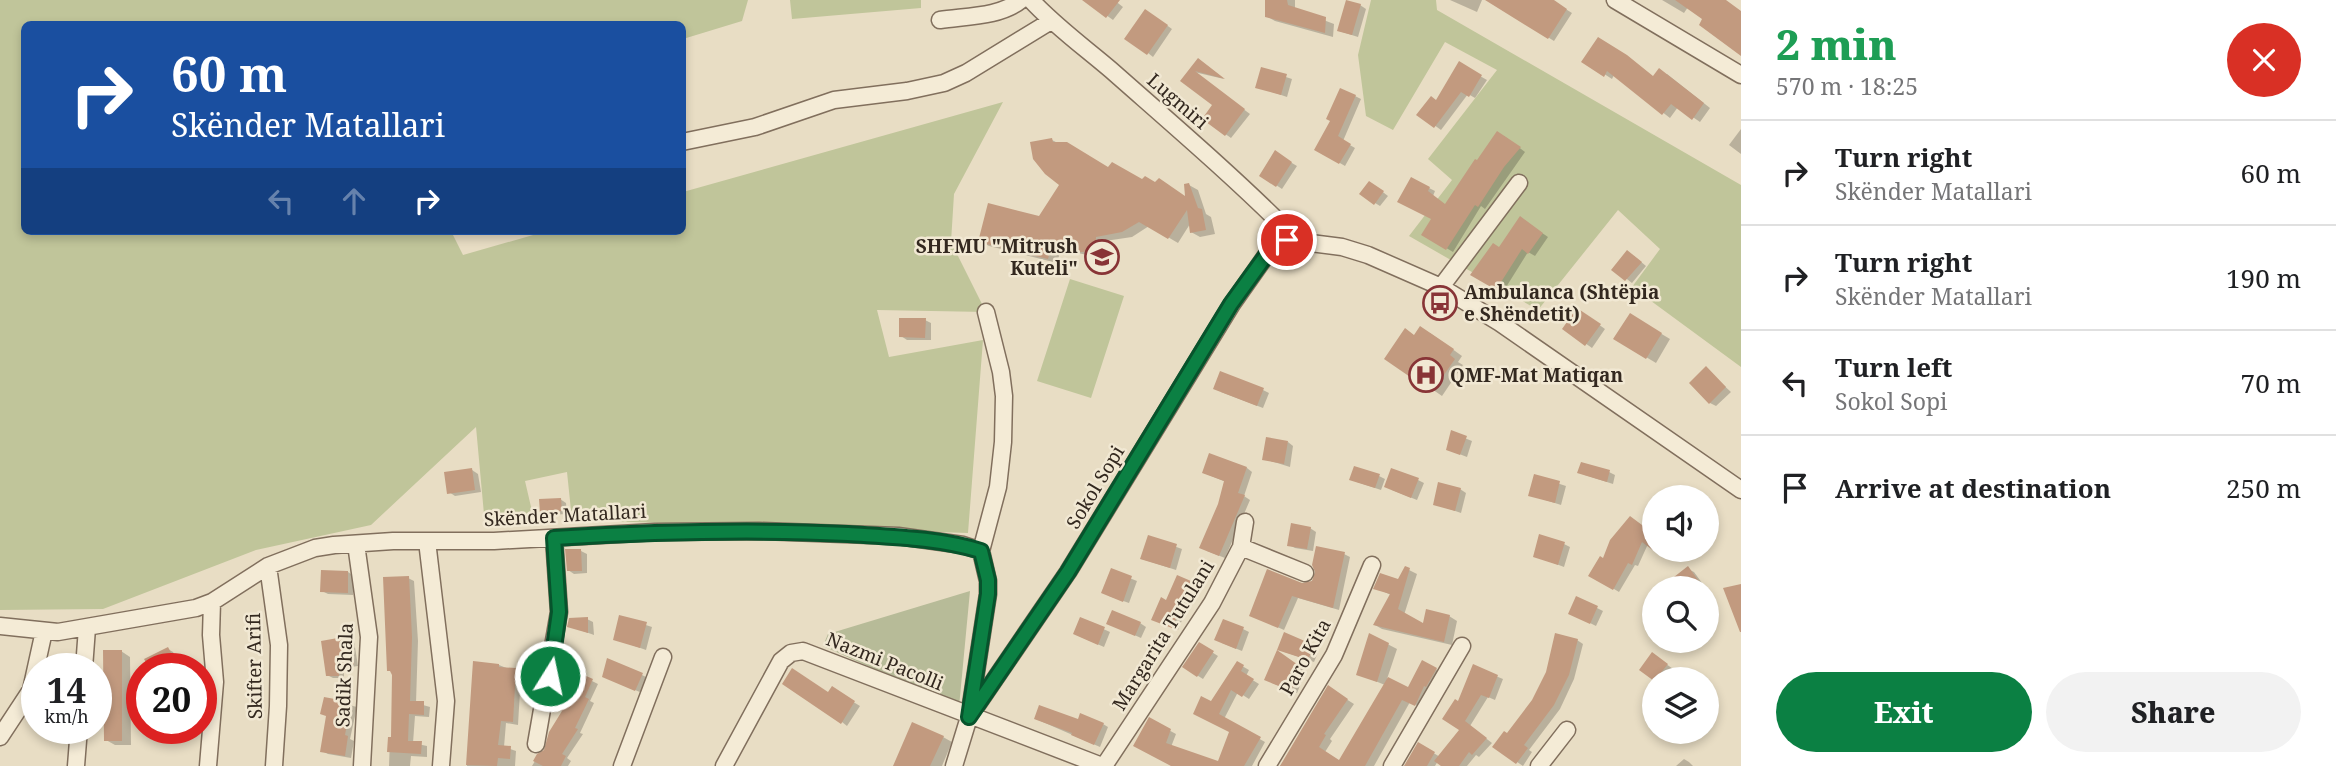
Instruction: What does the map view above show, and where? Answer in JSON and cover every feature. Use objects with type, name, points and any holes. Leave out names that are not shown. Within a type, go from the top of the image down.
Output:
[{"type":"street","points":[[940,20],[998,12],[1021,0]]},
{"type":"street","name":"Lugmiri","points":[[1031,0],[1051,21],[1100,60],[1246,189],[1289,232],[1287,240]]},
{"type":"street","points":[[1615,0],[1741,75]]},
{"type":"street","points":[[686,141],[746,129],[834,100],[907,91],[944,83],[966,73],[1051,21]]},
{"type":"street","points":[[1441,287],[1518,183]]},
{"type":"street","points":[[1287,240],[1342,247],[1395,266],[1441,287],[1500,323],[1741,490]]},
{"type":"street","name":"Sokol Sopi","points":[[954,766],[969,717],[1068,572],[1231,304],[1270,250],[1287,240]]},
{"type":"street","points":[[986,312],[1002,384],[1003,442],[998,487],[981,551],[988,580],[988,594],[969,717],[1103,766]]},
{"type":"street","name":"Margarita Tutulani","points":[[1103,766],[1212,603],[1241,547],[1245,522]]},
{"type":"street","name":"Skënder Matallari","points":[[0,626],[44,631],[87,628],[196,608],[212,602],[268,566],[315,548],[356,544],[554,538],[655,531],[806,532],[898,536],[963,545],[981,551]]},
{"type":"street","points":[[537,744],[559,612],[554,538]]},
{"type":"street","points":[[427,541],[446,701],[441,766]]},
{"type":"street","name":"Sadik Shala","points":[[356,544],[369,637],[362,766]]},
{"type":"street","points":[[1241,547],[1305,573]]},
{"type":"street","name":"Paro Kita","points":[[1267,766],[1334,655],[1372,565]]},
{"type":"street","name":"Skifter Arifi","points":[[268,566],[279,645],[274,766]]},
{"type":"street","points":[[208,766],[215,682],[211,635],[212,602]]},
{"type":"street","points":[[85,653],[87,628]]},
{"type":"street","points":[[0,737],[31,691],[44,631]]},
{"type":"street","points":[[1392,766],[1462,646]]},
{"type":"street","name":"Nazmi Pacolli","points":[[724,766],[781,661],[790,653],[803,651],[969,717]]},
{"type":"street","points":[[622,766],[663,657]]},
{"type":"street","points":[[1539,766],[1567,730]]},
{"type":"street","points":[[76,766],[78,744]]},
{"type":"green space","points":[[0,0],[748,0],[742,21],[686,38],[686,21],[21,21],[21,235],[453,235],[463,255],[533,235],[686,235],[686,191],[1003,102],[954,194],[951,242],[986,312],[877,310],[889,357],[983,340],[968,533],[572,520],[567,472],[525,481],[535,524],[485,525],[476,427],[371,525],[256,550],[103,609],[0,610]]},
{"type":"green space","points":[[790,0],[921,0],[921,8],[792,19]]},
{"type":"green space","points":[[1371,0],[1436,0],[1437,10],[1741,185],[1741,367],[1632,287],[1660,249],[1618,210],[1538,310],[1409,236],[1452,180],[1428,159],[1497,70],[1445,42],[1393,130],[1366,116],[1358,55]]},
{"type":"green space","points":[[1070,279],[1124,296],[1091,398],[1037,381]]},
{"type":"green space","points":[[970,591],[959,707],[823,646],[828,634]]},
{"type":"building","points":[[1082,0],[1120,0],[1106,18]]},
{"type":"building","points":[[1265,0],[1287,0],[1288,5],[1326,17],[1325,33],[1265,17]]},
{"type":"building","points":[[1346,0],[1361,4],[1352,35],[1337,31]]},
{"type":"building","points":[[1485,0],[1554,0],[1567,9],[1548,39]]},
{"type":"building","points":[[1675,0],[1726,0],[1741,11],[1741,56],[1699,25],[1702,19]]},
{"type":"building","points":[[1145,9],[1168,25],[1147,55],[1124,39]]},
{"type":"building","points":[[1598,37],[1653,76],[1659,68],[1704,103],[1692,120],[1671,104],[1662,115],[1607,71],[1604,77],[1581,62]]},
{"type":"building","points":[[1198,58],[1225,79],[1195,71],[1245,109],[1225,136],[1202,119],[1212,105],[1180,81]]},
{"type":"building","points":[[1459,61],[1482,75],[1469,97],[1461,92],[1434,128],[1416,115],[1431,96],[1436,100]]},
{"type":"building","points":[[1261,67],[1287,74],[1281,95],[1255,88]]},
{"type":"building","points":[[1340,88],[1356,95],[1338,136],[1351,144],[1339,164],[1314,150],[1330,121],[1326,119]]},
{"type":"building","points":[[1497,131],[1521,147],[1504,167],[1478,207],[1475,205],[1446,250],[1421,235],[1431,219],[1397,202],[1411,177],[1430,187],[1428,191],[1445,204]]},
{"type":"building","points":[[1052,138],[1053,142],[1067,142],[1108,167],[1112,162],[1142,179],[1145,176],[1155,182],[1159,178],[1185,196],[1184,184],[1189,183],[1198,208],[1202,209],[1206,230],[1190,233],[1187,210],[1168,239],[1139,222],[1122,232],[1096,237],[1096,251],[1081,252],[1052,245],[1048,259],[978,242],[988,203],[1039,216],[1059,185],[1045,174],[1033,159],[1030,142]]},
{"type":"building","points":[[1275,150],[1292,162],[1276,187],[1259,176]]},
{"type":"building","points":[[1369,181],[1384,191],[1374,205],[1359,194]]},
{"type":"building","points":[[1520,216],[1543,233],[1528,254],[1522,249],[1496,290],[1470,275],[1493,243],[1499,247]]},
{"type":"building","points":[[1627,250],[1642,262],[1625,281],[1611,270]]},
{"type":"building","points":[[1577,308],[1601,324],[1585,346],[1562,329]]},
{"type":"building","points":[[1630,313],[1662,333],[1646,359],[1613,339]]},
{"type":"building","points":[[899,318],[926,318],[925,338],[899,337]]},
{"type":"building","name":"QMF-Mat Matiqan","points":[[1420,326],[1454,349],[1450,355],[1455,359],[1432,392],[1384,359],[1405,328],[1414,335]]},
{"type":"building","points":[[1706,366],[1726,387],[1709,404],[1689,383]]},
{"type":"building","points":[[1220,371],[1264,388],[1257,406],[1213,389]]},
{"type":"building","points":[[1451,430],[1467,436],[1460,455],[1446,450]]},
{"type":"building","points":[[1266,437],[1288,441],[1284,464],[1262,460]]},
{"type":"building","points":[[1209,453],[1247,467],[1238,493],[1245,495],[1219,556],[1199,548],[1218,504],[1224,481],[1202,473]]},
{"type":"building","points":[[1581,462],[1610,470],[1607,482],[1577,473]]},
{"type":"building","points":[[1354,466],[1380,474],[1375,488],[1349,480]]},
{"type":"building","points":[[472,468],[475,490],[447,494],[444,472]]},
{"type":"building","points":[[1391,468],[1419,478],[1411,498],[1384,487]]},
{"type":"building","points":[[1534,474],[1560,481],[1555,503],[1528,496]]},
{"type":"building","points":[[1438,482],[1461,488],[1455,511],[1433,505]]},
{"type":"building","points":[[561,498],[562,511],[540,513],[539,499]]},
{"type":"building","points":[[1630,516],[1642,525],[1642,542],[1632,565],[1628,563],[1613,590],[1588,576],[1600,556],[1603,558],[1610,540]]},
{"type":"building","points":[[1291,523],[1311,527],[1307,549],[1287,546]]},
{"type":"building","points":[[1539,534],[1565,542],[1558,565],[1533,557]]},
{"type":"building","points":[[1148,535],[1177,544],[1170,568],[1140,559]]},
{"type":"building","points":[[1316,546],[1345,552],[1333,608],[1292,596],[1278,628],[1249,616],[1267,569],[1302,583],[1312,581]]},
{"type":"building","points":[[565,549],[581,549],[582,571],[567,571]]},
{"type":"building","points":[[1405,566],[1410,568],[1398,609],[1423,623],[1426,609],[1450,615],[1444,642],[1373,625],[1390,594],[1373,589],[1380,573],[1398,579]]},
{"type":"building","points":[[1688,566],[1695,576],[1675,576]]},
{"type":"building","points":[[1111,568],[1132,576],[1123,602],[1101,593]]},
{"type":"building","points":[[321,570],[348,571],[348,593],[320,592]]},
{"type":"building","points":[[1177,575],[1191,581],[1172,628],[1151,620],[1161,597],[1166,600]]},
{"type":"building","points":[[409,576],[412,637],[410,701],[424,701],[424,715],[409,714],[408,741],[422,741],[421,754],[387,752],[388,737],[391,737],[392,675],[387,671],[383,577]]},
{"type":"building","points":[[1741,584],[1741,632],[1740,632],[1723,588]]},
{"type":"building","points":[[1576,596],[1598,606],[1590,624],[1568,614]]},
{"type":"building","points":[[1112,610],[1141,622],[1135,636],[1106,624]]},
{"type":"building","points":[[619,615],[647,622],[640,648],[613,640]]},
{"type":"building","points":[[588,617],[588,633],[567,627],[569,618]]},
{"type":"building","points":[[1080,617],[1105,627],[1098,645],[1073,634]]},
{"type":"building","points":[[1223,619],[1244,627],[1236,649],[1214,640]]},
{"type":"building","points":[[1284,632],[1314,645],[1308,660],[1277,650]]},
{"type":"building","points":[[1369,633],[1389,643],[1377,682],[1356,675]]},
{"type":"building","points":[[1555,633],[1578,639],[1569,675],[1554,705],[1524,745],[1528,748],[1516,764],[1492,747],[1504,731],[1507,733],[1532,700],[1546,672]]},
{"type":"building","points":[[349,636],[354,664],[339,666],[339,676],[326,676],[321,641]]},
{"type":"building","points":[[1199,642],[1214,651],[1197,677],[1182,667]]},
{"type":"building","points":[[168,647],[171,653],[156,653]]},
{"type":"building","points":[[103,650],[122,650],[122,741],[112,741],[112,653],[103,653]]},
{"type":"building","points":[[1277,650],[1301,667],[1291,691],[1264,680]]},
{"type":"building","points":[[1651,653],[1668,664],[1666,667],[1642,667],[1642,672],[1639,670]]},
{"type":"building","points":[[607,658],[643,673],[635,691],[602,677]]},
{"type":"building","points":[[1422,660],[1437,668],[1426,687],[1424,686],[1415,706],[1402,700],[1365,766],[1280,766],[1328,685],[1348,699],[1324,734],[1326,735],[1319,747],[1339,760],[1388,677],[1408,687]]},
{"type":"building","points":[[473,661],[516,668],[513,722],[501,721],[498,745],[511,746],[510,759],[498,758],[497,766],[466,765]]},
{"type":"building","points":[[1237,661],[1244,665],[1241,671],[1254,679],[1242,697],[1231,690],[1219,714],[1261,737],[1244,766],[1171,766],[1133,746],[1149,717],[1171,729],[1166,743],[1218,761],[1229,732],[1193,714],[1201,696],[1211,701]]},
{"type":"building","points":[[1473,664],[1498,675],[1489,698],[1481,695],[1465,721],[1487,738],[1472,755],[1469,752],[1459,766],[1441,766],[1434,761],[1459,730],[1442,719],[1455,699],[1458,701]]},
{"type":"building","points":[[568,668],[593,679],[585,697],[589,699],[575,728],[578,729],[562,754],[566,756],[561,766],[543,766],[533,761],[537,754],[544,750],[549,732],[562,711],[556,709],[569,682],[562,679]]},
{"type":"building","points":[[792,668],[828,692],[832,686],[855,701],[841,724],[782,684]]},
{"type":"building","points":[[324,697],[351,702],[345,735],[348,736],[345,756],[320,752],[326,716],[320,714]]},
{"type":"building","points":[[1039,705],[1078,719],[1080,713],[1104,723],[1094,745],[1071,735],[1072,733],[1034,719]]},
{"type":"building","points":[[912,722],[944,736],[930,766],[893,766]]},
{"type":"building","points":[[1418,742],[1435,752],[1427,766],[1404,766]]},
{"type":"place","name":"SHFMU \"Mitrush Kuteli\"","points":[[1102,257]]},
{"type":"place","name":"Ambulanca (Shtëpia e Shëndetit)","points":[[1440,303]]},
{"type":"place","name":"QMF-Mat Matiqan","points":[[1426,375]]},
{"type":"route","points":[[550,676],[559,612],[554,538],[655,531],[759,531],[898,536],[963,545],[981,551],[988,580],[988,594],[969,717],[1068,572],[1231,304],[1270,250],[1287,240]]}]
